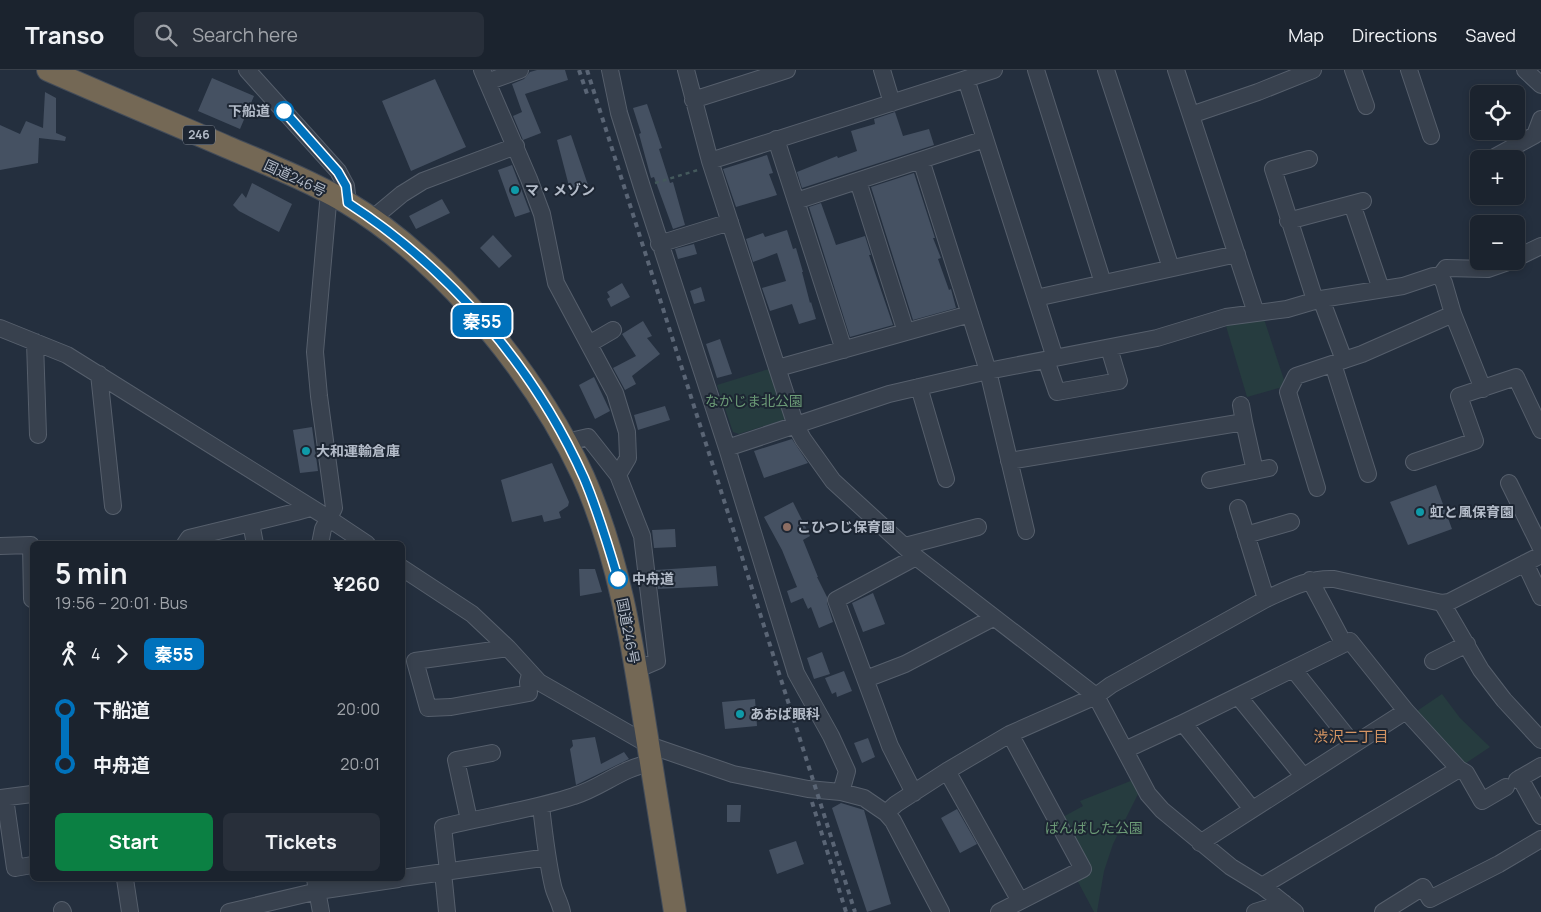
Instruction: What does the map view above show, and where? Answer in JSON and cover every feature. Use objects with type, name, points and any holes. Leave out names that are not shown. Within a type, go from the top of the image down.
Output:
[{"type":"highway","name":"国道246号","points":[[48,70],[329,192],[348,203],[372,219],[430,266],[471,307],[517,364],[544,403],[566,442],[584,479],[604,530],[618,580],[636,670],[675,912]]},
{"type":"street","points":[[247,70],[338,172],[346,186],[348,203]]},
{"type":"street","points":[[520,70],[485,76],[516,146],[542,214],[556,283],[615,393],[628,432],[628,458],[618,474]]},
{"type":"street","points":[[610,70],[619,114],[727,448],[796,673],[831,736],[847,771],[841,792]]},
{"type":"street","points":[[686,70],[710,164],[796,426],[833,482],[911,552],[993,618],[1096,696],[1148,794],[1162,810],[1231,867],[1262,886],[1290,908]]},
{"type":"street","points":[[693,100],[787,70]]},
{"type":"street","points":[[882,70],[892,103]]},
{"type":"street","points":[[710,164],[776,140],[994,70]]},
{"type":"street","points":[[1036,70],[1103,283]]},
{"type":"street","points":[[1106,70],[1171,268]]},
{"type":"street","points":[[1176,70],[1256,313]]},
{"type":"street","points":[[1353,70],[1366,106]]},
{"type":"street","points":[[1409,70],[1423,127]]},
{"type":"street","points":[[1525,70],[1541,85]]},
{"type":"street","points":[[1191,114],[1258,92],[1308,71]]},
{"type":"street","points":[[966,79],[1036,298],[1057,392],[1119,381],[1109,348]]},
{"type":"street","points":[[1518,150],[1535,135],[1541,119]]},
{"type":"street","points":[[796,201],[985,139]]},
{"type":"street","points":[[776,140],[844,350]]},
{"type":"street","points":[[372,219],[402,194],[423,181],[516,146]]},
{"type":"street","points":[[1309,159],[1273,169],[1288,221],[1318,299],[1338,362],[1345,426],[1368,474]]},
{"type":"street","points":[[922,160],[988,371],[1026,531]]},
{"type":"street","points":[[858,181],[906,332]]},
{"type":"street","points":[[321,541],[323,529],[334,508],[315,352],[322,250],[329,192]]},
{"type":"street","points":[[1288,221],[1357,202],[1381,289]]},
{"type":"street","points":[[660,244],[730,222]]},
{"type":"street","points":[[1525,254],[1541,246]]},
{"type":"street","points":[[1036,298],[1237,254]]},
{"type":"street","points":[[1440,276],[1446,268],[1470,269]]},
{"type":"street","points":[[727,448],[889,394],[988,371],[1157,338],[1226,318],[1287,308],[1318,299],[1403,286],[1434,276],[1440,276]]},
{"type":"street","points":[[1440,276],[1483,389]]},
{"type":"street","points":[[778,368],[970,314]]},
{"type":"street","points":[[1316,488],[1300,457],[1288,392],[1296,376],[1362,354],[1453,314]]},
{"type":"street","points":[[0,328],[67,355],[362,541]]},
{"type":"street","points":[[589,344],[613,330]]},
{"type":"street","points":[[36,342],[38,435]]},
{"type":"street","points":[[99,374],[113,506]]},
{"type":"street","points":[[1414,462],[1475,441],[1460,396],[1516,377],[1541,430]]},
{"type":"street","points":[[919,387],[946,480]]},
{"type":"street","points":[[1210,480],[1262,469],[1244,422],[1241,405]]},
{"type":"street","points":[[1009,461],[1244,422]]},
{"type":"street","points":[[566,442],[588,437],[618,474],[642,536],[657,661],[636,670]]},
{"type":"street","points":[[1509,483],[1541,548]]},
{"type":"street","points":[[187,541],[189,538],[310,508]]},
{"type":"street","points":[[1238,508],[1266,599]]},
{"type":"street","points":[[1246,534],[1291,522]]},
{"type":"street","points":[[251,523],[254,541]]},
{"type":"street","points":[[914,793],[890,746],[836,600],[911,552],[978,527]]},
{"type":"street","points":[[0,546],[30,546]]},
{"type":"street","points":[[30,552],[26,576],[30,591]]},
{"type":"street","points":[[886,813],[947,771],[1010,734],[1096,696],[1111,685],[1266,599],[1310,580],[1334,579],[1442,603],[1449,602],[1541,555]]},
{"type":"street","points":[[1525,563],[1541,597]]},
{"type":"street","points":[[405,570],[472,614],[524,664],[530,674],[539,682],[650,754],[733,774],[808,789],[841,792],[864,798],[886,813],[893,821],[940,912]]},
{"type":"street","points":[[1310,580],[1344,644]]},
{"type":"street","points":[[1442,603],[1481,670],[1504,700],[1541,740]]},
{"type":"street","points":[[866,679],[905,664],[993,618]]},
{"type":"street","points":[[1125,750],[1350,641],[1406,711],[1459,769],[1466,773],[1482,801],[1541,766]]},
{"type":"street","points":[[1433,662],[1467,644]]},
{"type":"street","points":[[508,648],[415,661],[428,708],[451,707],[529,693],[528,682],[530,674]]},
{"type":"street","points":[[1293,669],[1353,744]]},
{"type":"street","points":[[1238,696],[1303,776]]},
{"type":"street","points":[[1200,843],[1406,711]]},
{"type":"street","points":[[1183,723],[1252,809]]},
{"type":"street","points":[[999,912],[1083,869],[1010,734]]},
{"type":"street","points":[[469,820],[454,755],[492,753]]},
{"type":"street","points":[[447,912],[443,827],[541,806],[577,796],[639,765],[650,754]]},
{"type":"street","points":[[1262,886],[1459,769]]},
{"type":"street","points":[[947,771],[1020,901]]},
{"type":"street","points":[[1515,782],[1541,816]]},
{"type":"street","points":[[30,794],[2,798],[15,868],[30,864]]},
{"type":"street","points":[[541,806],[547,859],[554,892],[560,902],[562,912]]},
{"type":"street","points":[[1383,912],[1423,887],[1430,900],[1499,864],[1541,839]]},
{"type":"street","points":[[405,878],[535,859],[547,859]]},
{"type":"street","points":[[125,881],[130,912]]},
{"type":"street","points":[[229,912],[251,906],[260,909],[289,905],[317,885],[371,881]]},
{"type":"street","points":[[317,885],[320,912]]},
{"type":"street","points":[[1255,912],[1290,908]]},
{"type":"path","points":[[642,187],[710,164]]},
{"type":"green space","points":[[1264,319],[1286,386],[1247,397],[1226,326]]},
{"type":"green space","name":"なかじま北公園","points":[[772,368],[788,416],[783,420],[739,434],[733,432],[717,385]]},
{"type":"green space","points":[[1442,694],[1460,718],[1490,747],[1463,765],[1414,713]]},
{"type":"green space","name":"ばんばした公園","points":[[1133,780],[1139,792],[1113,844],[1104,871],[1097,912],[1094,912],[1076,878],[1061,818],[1083,806],[1080,801]]},
{"type":"building","points":[[537,70],[565,70],[568,80],[525,94],[541,133],[523,140],[513,116],[522,112],[512,84],[524,79],[530,72]]},
{"type":"building","points":[[212,78],[254,96],[240,129],[198,111]]},
{"type":"building","points":[[435,79],[466,147],[411,171],[382,101]]},
{"type":"building","points":[[45,92],[56,98],[56,133],[66,137],[65,141],[39,138],[38,163],[0,170],[0,125],[20,134],[26,121],[43,128]]},
{"type":"building","points":[[647,104],[662,148],[659,149],[670,183],[673,182],[685,225],[673,229],[654,177],[651,178],[639,134],[641,133],[633,108]]},
{"type":"building","points":[[895,112],[903,136],[929,129],[934,145],[802,188],[797,172],[837,156],[838,158],[857,151],[851,131],[875,124],[874,119]]},
{"type":"building","points":[[571,135],[588,185],[570,190],[557,140]]},
{"type":"building","points":[[767,155],[773,173],[769,174],[777,195],[736,207],[723,169]]},
{"type":"building","name":"マ・メゾン","points":[[512,165],[530,212],[515,217],[498,170]]},
{"type":"building","points":[[914,173],[935,238],[933,238],[941,258],[938,259],[949,290],[951,289],[956,308],[913,320],[871,187]]},
{"type":"building","points":[[252,183],[292,204],[279,232],[239,211],[233,205],[242,193],[246,198]]},
{"type":"building","points":[[442,199],[450,213],[416,229],[409,216]]},
{"type":"building","points":[[821,203],[836,245],[865,236],[871,255],[869,255],[893,325],[850,337],[809,207]]},
{"type":"building","points":[[787,230],[793,249],[796,248],[816,319],[799,324],[792,304],[770,311],[762,288],[786,281],[777,253],[753,262],[746,239],[763,233],[765,237]]},
{"type":"building","points":[[493,235],[512,256],[499,268],[480,248]]},
{"type":"building","points":[[694,244],[697,254],[678,259],[675,249]]},
{"type":"building","points":[[622,283],[630,297],[611,307],[607,299],[610,297],[607,292]]},
{"type":"building","points":[[701,287],[705,301],[694,304],[690,291]]},
{"type":"building","points":[[643,321],[652,336],[647,338],[660,354],[632,376],[636,384],[625,390],[613,368],[636,356],[622,334]]},
{"type":"building","points":[[720,339],[732,374],[717,378],[706,344]]},
{"type":"building","points":[[594,377],[610,411],[595,419],[579,385]]},
{"type":"building","points":[[665,406],[670,420],[638,430],[634,415]]},
{"type":"building","name":"大和運輸倉庫","points":[[312,427],[318,471],[300,473],[293,430]]},
{"type":"building","points":[[792,439],[808,463],[764,478],[754,451]]},
{"type":"building","points":[[552,463],[569,502],[568,506],[559,512],[561,518],[544,522],[542,515],[512,522],[501,480]]},
{"type":"building","name":"虹と風保育園","points":[[1436,485],[1452,529],[1408,545],[1390,502]]},
{"type":"building","points":[[793,502],[810,536],[803,540],[827,597],[833,622],[819,628],[811,607],[808,609],[803,598],[791,603],[787,591],[797,587],[782,550],[764,517]]},
{"type":"building","points":[[675,529],[676,547],[654,548],[652,530]]},
{"type":"building","points":[[716,566],[718,586],[658,589],[656,570]]},
{"type":"building","points":[[579,569],[595,569],[602,592],[580,596]]},
{"type":"building","points":[[873,593],[885,624],[863,632],[852,603]]},
{"type":"building","points":[[822,652],[830,674],[814,679],[807,658]]},
{"type":"building","points":[[844,671],[852,691],[837,697],[836,692],[832,694],[825,678]]},
{"type":"building","name":"あおば眼科","points":[[755,699],[757,726],[725,729],[722,702]]},
{"type":"building","points":[[595,737],[601,764],[624,752],[629,759],[576,785],[570,749],[573,746],[572,740]]},
{"type":"building","points":[[868,738],[875,757],[862,763],[854,743]]},
{"type":"building","points":[[841,803],[864,810],[891,904],[867,912],[832,808]]},
{"type":"building","points":[[727,805],[741,805],[740,822],[727,822]]},
{"type":"building","points":[[957,809],[977,844],[960,853],[941,818]]},
{"type":"building","points":[[796,841],[804,864],[777,874],[769,850]]},
{"type":"railway","points":[[579,70],[588,97]]},
{"type":"railway","points":[[587,70],[855,912]]},
{"type":"railway","points":[[812,802],[846,912]]},
{"type":"bus line","name":"秦55","points":[[284,111],[338,172],[346,186],[348,203],[377,222],[430,266],[471,307],[517,364],[544,403],[584,479],[604,530],[618,579]]},
{"type":"place","name":"下船道","points":[[284,111]]},
{"type":"place","name":"マ・メゾン","points":[[515,190]]},
{"type":"place","name":"大和運輸倉庫","points":[[306,451]]},
{"type":"place","name":"虹と風保育園","points":[[1420,512]]},
{"type":"place","name":"こひつじ保育園","points":[[787,527]]},
{"type":"place","name":"中舟道","points":[[618,579]]},
{"type":"place","name":"あおば眼科","points":[[740,714]]},
{"type":"district","name":"渋沢二丁目","points":[[1351,737]]}]
